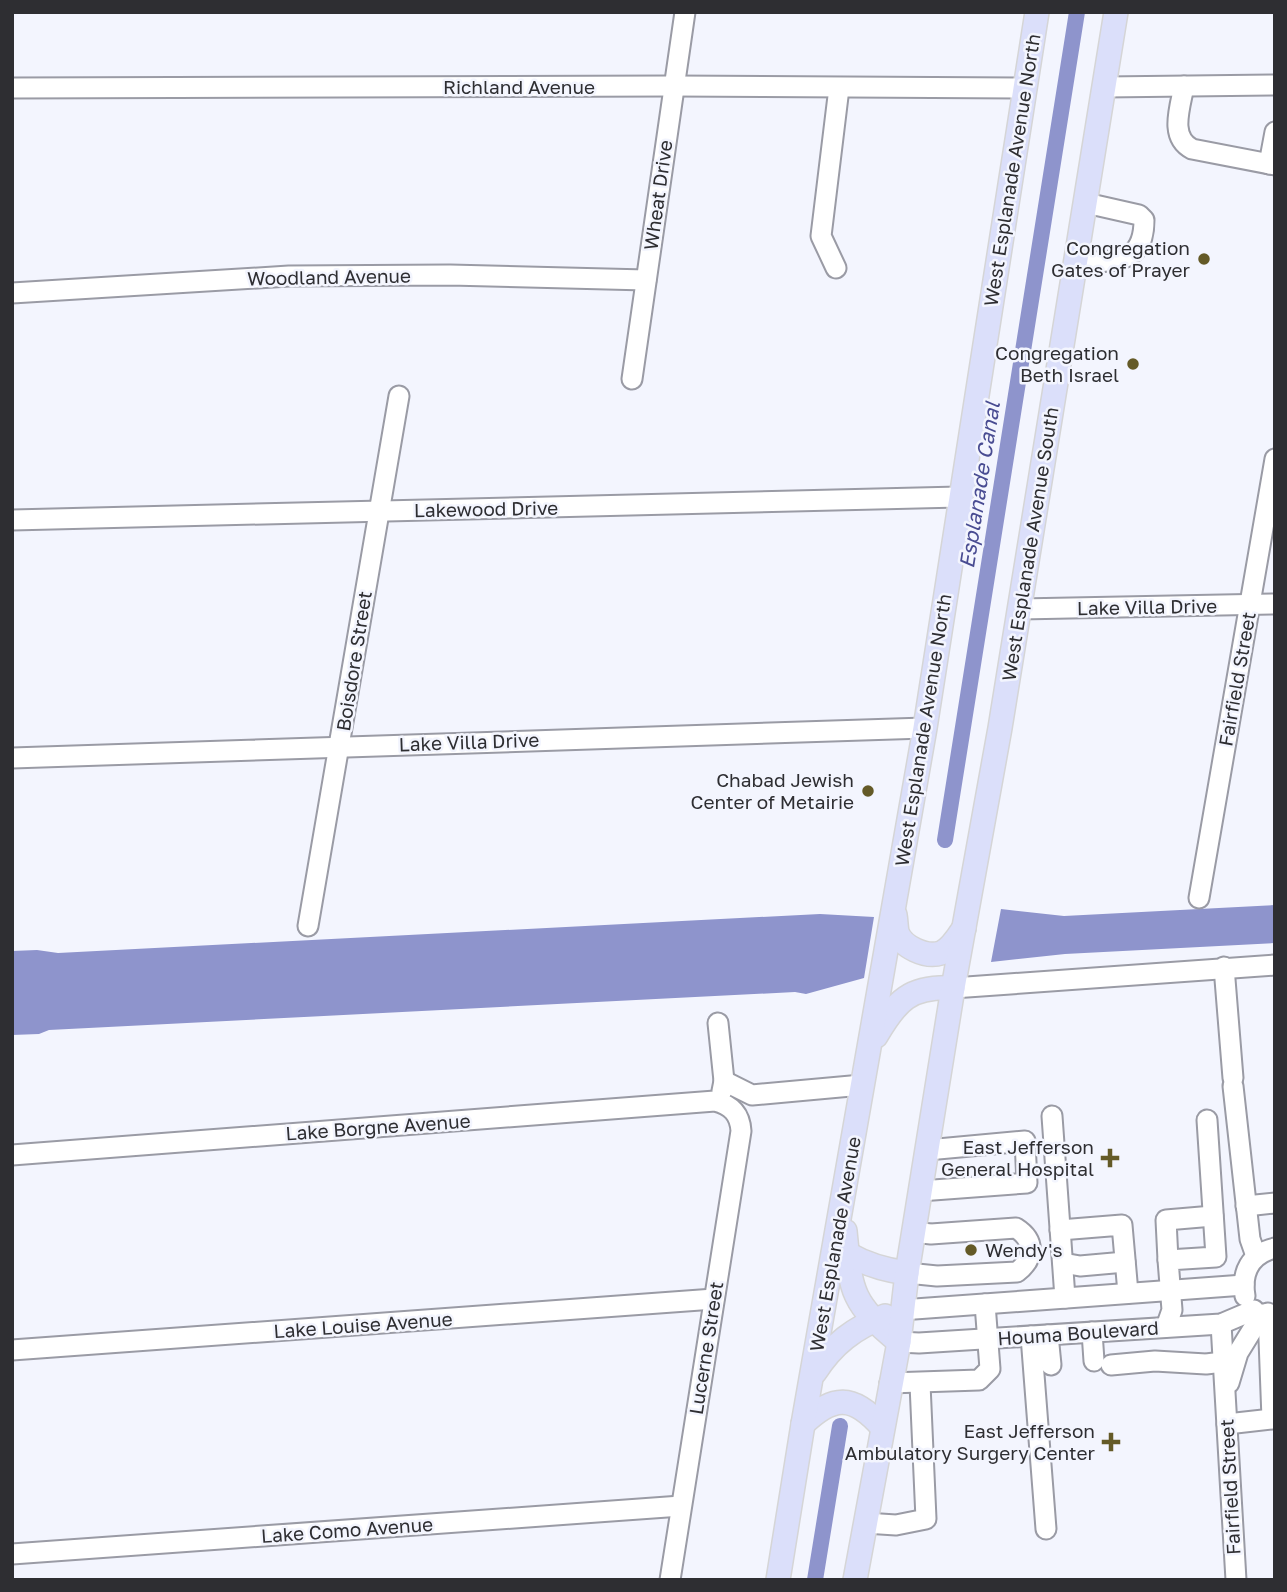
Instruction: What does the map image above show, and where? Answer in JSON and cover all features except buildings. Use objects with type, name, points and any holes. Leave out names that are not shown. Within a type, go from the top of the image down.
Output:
[{"type":"main road","name":"West Esplanade Avenue North","points":[[894,908],[925,728],[959,497],[1037,12]]},
{"type":"main road","name":"West Esplanade Avenue South","points":[[966,918],[1020,609],[1116,12]]},
{"type":"main road","points":[[894,908],[898,934],[916,951],[927,954],[940,953],[949,948],[966,918]]},
{"type":"main road","name":"West Esplanade Avenue","points":[[778,1580],[894,908]]},
{"type":"main road","points":[[855,1580],[881,1427],[899,1342],[906,1273],[966,918]]},
{"type":"main road","points":[[869,1048],[889,1014],[900,1002],[931,987],[953,988]]},
{"type":"main road","points":[[842,1200],[855,1294],[873,1321],[899,1342]]},
{"type":"main road","points":[[848,1254],[884,1270],[906,1273]]},
{"type":"main road","points":[[811,1377],[827,1353],[846,1335],[901,1310]]},
{"type":"main road","points":[[803,1424],[827,1404],[838,1401],[850,1402],[869,1413],[881,1427]]},
{"type":"street","name":"Wheat Drive","points":[[632,379],[685,12]]},
{"type":"street","points":[[1105,87],[1275,85]]},
{"type":"street","points":[[1184,86],[1177,134],[1183,144],[1192,149],[1272,164],[1275,132]]},
{"type":"street","name":"Richland Avenue","points":[[12,88],[1026,88]]},
{"type":"street","points":[[836,268],[821,236],[839,88]]},
{"type":"street","points":[[1076,263],[1119,259],[1133,254],[1144,236],[1144,220],[1139,215],[1086,203]]},
{"type":"street","name":"Woodland Avenue","points":[[12,293],[289,276],[450,275],[646,280]]},
{"type":"street","name":"Boisdore Street","points":[[308,926],[399,396]]},
{"type":"street","name":"Fairfield Street","points":[[1199,898],[1275,459]]},
{"type":"street","name":"Lakewood Drive","points":[[12,520],[959,497]]},
{"type":"street","name":"Lake Villa Drive","points":[[1020,609],[1275,604]]},
{"type":"street","name":"Lake Villa Drive","points":[[12,758],[925,728]]},
{"type":"street","points":[[953,988],[1275,965]]},
{"type":"street","points":[[1224,967],[1246,1206],[1250,1238],[1256,1256]]},
{"type":"street","points":[[719,1023],[724,1081],[721,1103]]},
{"type":"street","points":[[724,1081],[752,1094],[862,1085]]},
{"type":"street","name":"Lake Borgne Avenue","points":[[12,1155],[715,1101],[721,1103]]},
{"type":"street","name":"Lucerne Street","points":[[670,1580],[741,1131],[738,1117],[729,1106],[721,1103]]},
{"type":"street","points":[[1052,1116],[1065,1298]]},
{"type":"street","points":[[1168,1260],[1216,1257],[1207,1120]]},
{"type":"street","points":[[920,1191],[1027,1183],[1025,1141],[927,1150]]},
{"type":"street","points":[[1246,1206],[1275,1203]]},
{"type":"street","points":[[1155,1361],[1159,1328],[1172,1310],[1166,1220],[1213,1216]]},
{"type":"street","points":[[1060,1230],[1122,1225],[1128,1293]]},
{"type":"street","points":[[906,1273],[937,1276],[1017,1272],[1026,1265],[1029,1258],[1030,1243],[1025,1234],[1016,1228],[931,1234],[913,1232]]},
{"type":"street","points":[[1227,1424],[1272,1419],[1265,1313],[1246,1297],[1244,1285],[1246,1269],[1256,1256],[1275,1248]]},
{"type":"street","points":[[1063,1263],[1080,1266],[1125,1262]]},
{"type":"street","name":"Houma Boulevard","points":[[901,1310],[1244,1285]]},
{"type":"street","name":"Lake Louise Avenue","points":[[12,1350],[714,1299]]},
{"type":"street","points":[[890,1384],[979,1380],[990,1369],[985,1304]]},
{"type":"street","name":"Fairfield Street","points":[[1225,1394],[1238,1353],[1265,1313]]},
{"type":"street","name":"Houma Boulevard","points":[[899,1342],[919,1343],[1221,1324],[1265,1313]]},
{"type":"street","name":"Fairfield Street","points":[[1221,1324],[1236,1580]]},
{"type":"street","points":[[1092,1332],[1102,1363],[1223,1362]]},
{"type":"street","points":[[1040,1336],[1051,1365]]},
{"type":"street","points":[[1040,1336],[1046,1530]]},
{"type":"street","points":[[865,1523],[896,1525],[926,1518],[920,1384]]},
{"type":"street","name":"Lake Como Avenue","points":[[12,1554],[681,1506]]},
{"type":"water","points":[[1275,905],[1275,943],[1065,954],[991,962],[1001,909],[1064,916]]},
{"type":"water","points":[[820,914],[874,917],[864,978],[806,994],[795,992],[49,1030],[39,1034],[12,1035],[12,951],[58,953]]},
{"type":"waterway","name":"Esplanade Canal","points":[[945,840],[1077,12]]},
{"type":"waterway","name":"Esplanade Canal","points":[[815,1580],[840,1426]]},
{"type":"place","name":"Congregation Gates of Prayer","points":[[1204,259]]},
{"type":"place","name":"Congregation Beth Israel","points":[[1133,364]]},
{"type":"place","name":"Chabad Jewish Center of Metairie","points":[[868,791]]},
{"type":"place","name":"East Jefferson General Hospital","points":[[1110,1158]]},
{"type":"place","name":"Wendy's","points":[[971,1250]]},
{"type":"place","name":"East Jefferson Ambulatory Surgery Center","points":[[1111,1442]]}]
